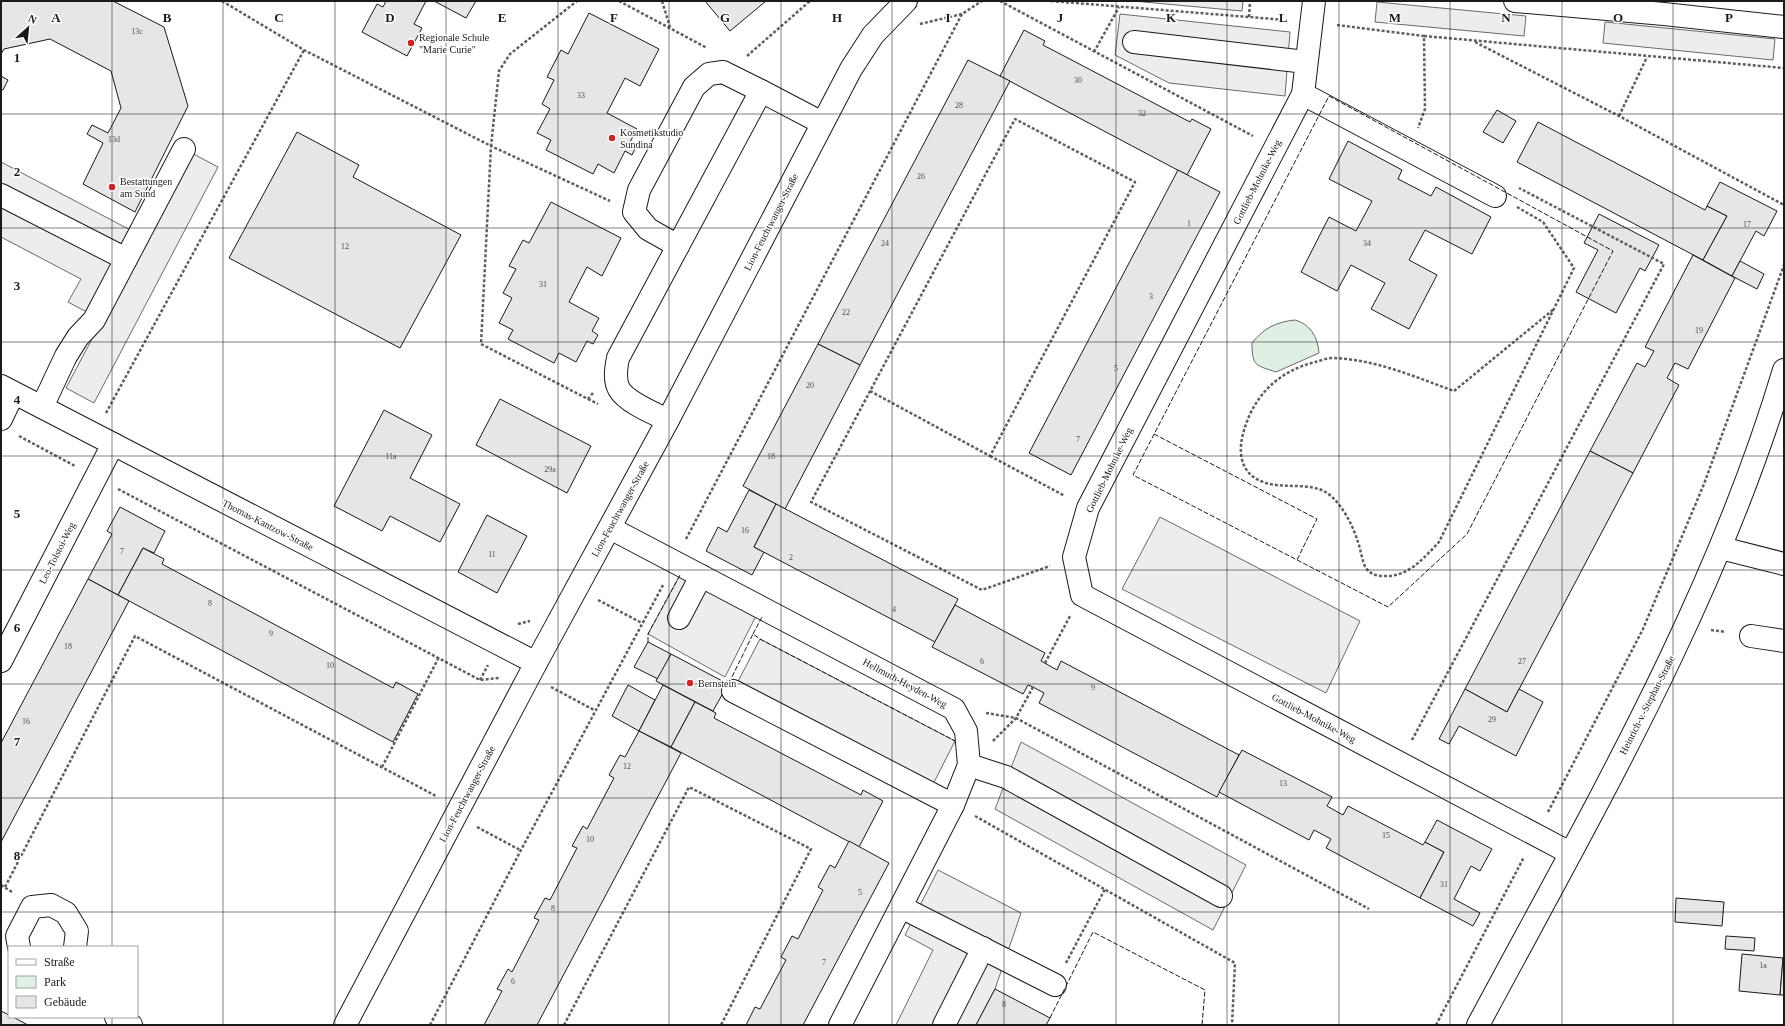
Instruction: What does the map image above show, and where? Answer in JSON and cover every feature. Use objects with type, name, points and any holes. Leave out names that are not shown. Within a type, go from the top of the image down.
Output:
[{"type":"street","name":"Lion-Feuchtwanger-Straße","points":[[345,1025],[533,669],[668,420],[851,69],[873,35],[906,1]]},
{"type":"street","points":[[1515,1],[1664,14],[1784,27]]},
{"type":"street","name":"Gottlieb-Mohnike-Weg","points":[[1313,12],[1303,94],[1088,508],[1074,557],[1082,595],[1535,836],[1570,853]]},
{"type":"street","points":[[1134,42],[1306,62]]},
{"type":"street","points":[[678,246],[648,229],[634,212],[639,190],[694,87],[710,74],[723,72],[822,123]]},
{"type":"street","points":[[668,420],[633,402],[619,389],[615,371],[618,358],[761,91]]},
{"type":"street","points":[[1303,94],[1504,190]]},
{"type":"street","points":[[42,407],[66,356],[78,337],[94,320],[184,149]]},
{"type":"street","points":[[1,195],[126,259]]},
{"type":"street","name":"Heinrich-v.-Stephan-Straße","points":[[1478,1025],[1643,714],[1687,626],[1721,548],[1767,428],[1784,370]]},
{"type":"street","points":[[7,390],[8,426]]},
{"type":"street","name":"Thomas-Kantzow-Straße","points":[[7,390],[42,407],[533,669]]},
{"type":"street","name":"Leo-Tolstoi-Weg","points":[[1,661],[96,477],[104,440]]},
{"type":"street","name":"Hellmuth-Heyden-Weg","points":[[610,528],[954,709],[966,732],[970,765],[953,805],[840,1025]]},
{"type":"street","points":[[1721,548],[1782,561]]},
{"type":"street","points":[[679,618],[701,576]]},
{"type":"street","points":[[1751,636],[1784,641]]},
{"type":"street","points":[[733,691],[953,805]]},
{"type":"street","points":[[970,765],[1006,778],[1221,896]]},
{"type":"street","points":[[19,946],[17,936],[32,907],[50,905],[66,913],[77,932],[76,946]]},
{"type":"street","points":[[901,907],[1055,985]]},
{"type":"street","points":[[944,1025],[983,948]]},
{"type":"street","points":[[118,1018],[131,1025]]},
{"type":"path","points":[[222,1],[304,50],[491,146],[634,212]]},
{"type":"path","points":[[577,1],[510,54],[499,70],[491,146],[481,344],[601,405]]},
{"type":"path","points":[[662,1],[670,28]]},
{"type":"path","points":[[743,59],[810,1]]},
{"type":"path","points":[[430,1025],[520,850],[642,623],[962,14],[982,1]]},
{"type":"path","points":[[1000,1],[1275,148]]},
{"type":"path","points":[[1051,1],[1249,17],[1313,12],[1424,36],[1784,68]]},
{"type":"path","points":[[1249,17],[1250,1]]},
{"type":"path","points":[[1094,52],[1119,7]]},
{"type":"path","points":[[1416,133],[1425,109],[1424,36]]},
{"type":"path","points":[[1472,41],[1619,116],[1784,205]]},
{"type":"path","points":[[104,440],[304,50]]},
{"type":"path","points":[[1619,116],[1647,57]]},
{"type":"path","points":[[990,456],[1135,182],[1015,119],[811,502],[982,590],[1074,557]]},
{"type":"path","points":[[1504,190],[1543,222],[1574,268],[1554,309],[1439,542],[1416,566],[1394,577],[1375,575],[1366,568],[1358,540],[1345,512],[1330,495],[1317,488],[1268,484],[1251,474],[1242,460],[1240,442],[1248,418],[1263,394],[1282,375],[1306,364],[1331,358],[1363,361],[1401,372],[1454,391],[1554,309]]},
{"type":"path","points":[[1400,764],[1664,264],[1504,190]]},
{"type":"path","points":[[1436,1025],[1643,629],[1704,484],[1784,265]]},
{"type":"path","points":[[588,399],[615,371]]},
{"type":"path","points":[[870,391],[1088,508]]},
{"type":"path","points":[[8,426],[96,477],[480,680],[533,669],[594,710]]},
{"type":"path","points":[[576,589],[642,623]]},
{"type":"path","points":[[1045,664],[1082,595]]},
{"type":"path","points":[[513,626],[532,620]]},
{"type":"path","points":[[1687,626],[1751,636]]},
{"type":"path","points":[[5,887],[135,636],[459,808],[467,822],[520,850]]},
{"type":"path","points":[[382,767],[439,657]]},
{"type":"path","points":[[1016,718],[1033,687]]},
{"type":"path","points":[[954,709],[1016,718],[1369,909]]},
{"type":"path","points":[[564,1025],[689,786],[811,849],[721,1025]]},
{"type":"path","points":[[953,805],[1235,962],[1232,1025]]},
{"type":"path","points":[[1055,985],[1105,889]]},
{"type":"green space","points":[[1295,320],[1305,325],[1312,332],[1317,342],[1319,353],[1276,372],[1256,364],[1253,357],[1252,343],[1261,333],[1276,324]]},
{"type":"shaded area","points":[[1133,1],[1243,1],[1242,11]]},
{"type":"shaded area","points":[[1377,2],[1526,16],[1524,36],[1375,22]]},
{"type":"shaded area","points":[[1120,14],[1290,32],[1285,96],[1169,83],[1115,55]]},
{"type":"shaded area","points":[[1605,22],[1775,39],[1773,60],[1603,43]]},
{"type":"shaded area","points":[[184,149],[218,167],[94,403],[66,388],[102,320],[68,302],[81,279],[1,237],[1,162],[138,234]]},
{"type":"shaded area","points":[[1160,517],[1360,621],[1326,693],[1122,589]]},
{"type":"shaded area","points":[[680,575],[757,614],[725,677],[648,634]]},
{"type":"shaded area","points":[[760,639],[955,741],[929,792],[733,691]]},
{"type":"shaded area","points":[[1021,742],[1246,865],[1213,930],[995,809]]},
{"type":"shaded area","points":[[938,870],[1021,913],[995,989],[976,1025],[896,1025],[933,950],[905,935]]},
{"type":"building","points":[[1,1],[113,1],[164,27],[188,106],[135,212],[83,184],[103,143],[87,134],[92,125],[108,133],[121,108],[111,71],[50,39],[4,49],[1,54]]},
{"type":"building","points":[[386,1],[426,1],[414,24],[422,28],[407,56],[362,32],[377,4],[383,7]]},
{"type":"building","points":[[434,1],[476,1],[466,18]]},
{"type":"building","points":[[705,1],[766,1],[730,31]]},
{"type":"building","points":[[589,13],[659,49],[640,86],[625,78],[607,113],[637,129],[630,142],[637,145],[632,155],[625,151],[614,173],[598,164],[593,174],[546,150],[551,140],[537,133],[550,109],[542,104],[554,80],[547,77],[561,50],[568,54]]},
{"type":"building","points":[[1024,30],[1045,41],[1043,45],[1190,122],[1192,119],[1211,129],[1187,175],[1000,76]]},
{"type":"building","points":[[968,60],[1010,81],[860,365],[818,344]]},
{"type":"building","points":[[1,76],[8,80],[3,90],[1,89]]},
{"type":"building","points":[[1497,110],[1516,121],[1503,143],[1483,132]]},
{"type":"building","points":[[1538,122],[1705,210],[1707,206],[1727,216],[1703,260],[1517,162]]},
{"type":"building","points":[[297,132],[359,165],[353,177],[461,235],[400,348],[229,258]]},
{"type":"building","points":[[1348,141],[1402,170],[1398,179],[1431,196],[1436,187],[1491,217],[1472,254],[1425,230],[1409,260],[1437,275],[1409,329],[1371,309],[1385,283],[1351,265],[1337,291],[1301,272],[1329,217],[1356,231],[1372,201],[1329,179]]},
{"type":"building","points":[[1178,170],[1220,192],[1071,475],[1029,453]]},
{"type":"building","points":[[1720,182],[1777,211],[1764,236],[1756,231],[1732,276],[1703,260],[1727,216],[1707,206]]},
{"type":"building","points":[[551,202],[621,238],[602,276],[587,267],[569,302],[599,318],[592,331],[598,335],[593,344],[587,341],[576,362],[559,353],[554,363],[508,339],[513,330],[499,323],[512,298],[503,293],[516,269],[509,266],[523,240],[529,243]]},
{"type":"building","points":[[1599,214],[1659,245],[1645,271],[1640,268],[1616,313],[1576,292],[1598,250],[1584,243]]},
{"type":"building","points":[[1693,255],[1735,278],[1688,369],[1675,363],[1667,378],[1679,385],[1633,473],[1590,451],[1637,363],[1645,367],[1654,351],[1645,347]]},
{"type":"building","points":[[1740,261],[1764,274],[1757,289],[1732,276]]},
{"type":"building","points":[[818,344],[860,365],[785,509],[743,486]]},
{"type":"building","points":[[500,399],[591,446],[567,493],[476,445]]},
{"type":"building","points":[[384,410],[432,435],[410,478],[460,504],[440,542],[390,516],[382,531],[334,506]]},
{"type":"building","points":[[1590,451],[1633,473],[1507,712],[1465,689]]},
{"type":"building","points":[[749,490],[776,504],[754,547],[764,552],[752,575],[706,551],[718,527],[727,532]]},
{"type":"building","points":[[776,504],[958,599],[935,642],[754,547]]},
{"type":"building","points":[[120,507],[165,531],[154,553],[143,548],[118,595],[88,579],[112,534],[107,531]]},
{"type":"building","points":[[487,515],[527,536],[497,593],[458,572]]},
{"type":"building","points":[[143,548],[164,559],[162,564],[393,688],[396,682],[418,694],[393,742],[118,595]]},
{"type":"building","points":[[88,579],[129,601],[1,842],[1,743]]},
{"type":"building","points":[[955,605],[1045,653],[1041,661],[1057,670],[1061,661],[1239,755],[1217,797],[1039,703],[1044,693],[1033,687],[1028,685],[1023,694],[932,647]]},
{"type":"building","points":[[648,642],[671,654],[658,679],[634,667]]},
{"type":"building","points":[[671,654],[728,684],[713,711],[656,681]]},
{"type":"building","points":[[628,685],[655,700],[639,731],[612,716]]},
{"type":"building","points":[[663,685],[695,702],[671,747],[639,731]]},
{"type":"building","points":[[1465,689],[1507,712],[1519,689],[1543,702],[1516,756],[1459,726],[1449,744],[1439,739]]},
{"type":"building","points":[[695,702],[716,713],[714,718],[861,795],[863,790],[883,801],[859,847],[671,747]]},
{"type":"building","points":[[639,731],[681,753],[537,1025],[484,1025],[502,991],[497,989],[508,969],[512,972],[539,920],[534,918],[545,898],[550,900],[577,848],[572,846],[583,826],[587,829],[614,778],[609,775],[620,755],[625,757]]},
{"type":"building","points":[[1242,750],[1332,797],[1327,806],[1343,815],[1348,806],[1423,845],[1425,842],[1444,852],[1420,898],[1326,848],[1331,839],[1314,830],[1309,840],[1219,792]]},
{"type":"building","points":[[1437,820],[1492,849],[1480,871],[1471,866],[1454,899],[1480,913],[1473,926],[1420,898],[1444,852],[1425,842]]},
{"type":"building","points":[[849,841],[889,863],[803,1025],[746,1025],[755,1007],[760,1009],[786,960],[781,957],[792,936],[798,939],[823,890],[818,887],[830,865],[835,868]]},
{"type":"building","points":[[1676,898],[1724,902],[1722,926],[1675,922]]},
{"type":"building","points":[[1726,936],[1755,938],[1754,951],[1725,949]]},
{"type":"building","points":[[1742,954],[1783,958],[1780,995],[1739,991]]},
{"type":"building","points":[[1783,958],[1784,995],[1780,995]]},
{"type":"building","points":[[995,989],[1050,1018],[1046,1025],[976,1025]]},
{"type":"building","points":[[1,1011],[8,1014],[8,1018],[15,1018],[28,1025],[1,1025]]},
{"type":"fence","points":[[1329,96],[1613,251],[1467,534],[1388,607],[1133,475],[1329,96]]},
{"type":"fence","points":[[1154,434],[1317,519],[1297,560]]},
{"type":"fence","points":[[648,642],[648,634],[680,575]]},
{"type":"fence","points":[[753,634],[762,617]]},
{"type":"fence","points":[[729,683],[753,634],[955,741]]},
{"type":"fence","points":[[1050,1018],[1093,932],[1205,990],[1202,1025]]},
{"type":"place","name":"Regionale Schule \"Marie Curie\"","points":[[411,43]]},
{"type":"place","name":"Kosmetikstudio Sundina","points":[[612,138]]},
{"type":"place","name":"Bestattungen am Sund","points":[[112,187]]},
{"type":"place","name":"Bernstein","points":[[690,683]]}]
